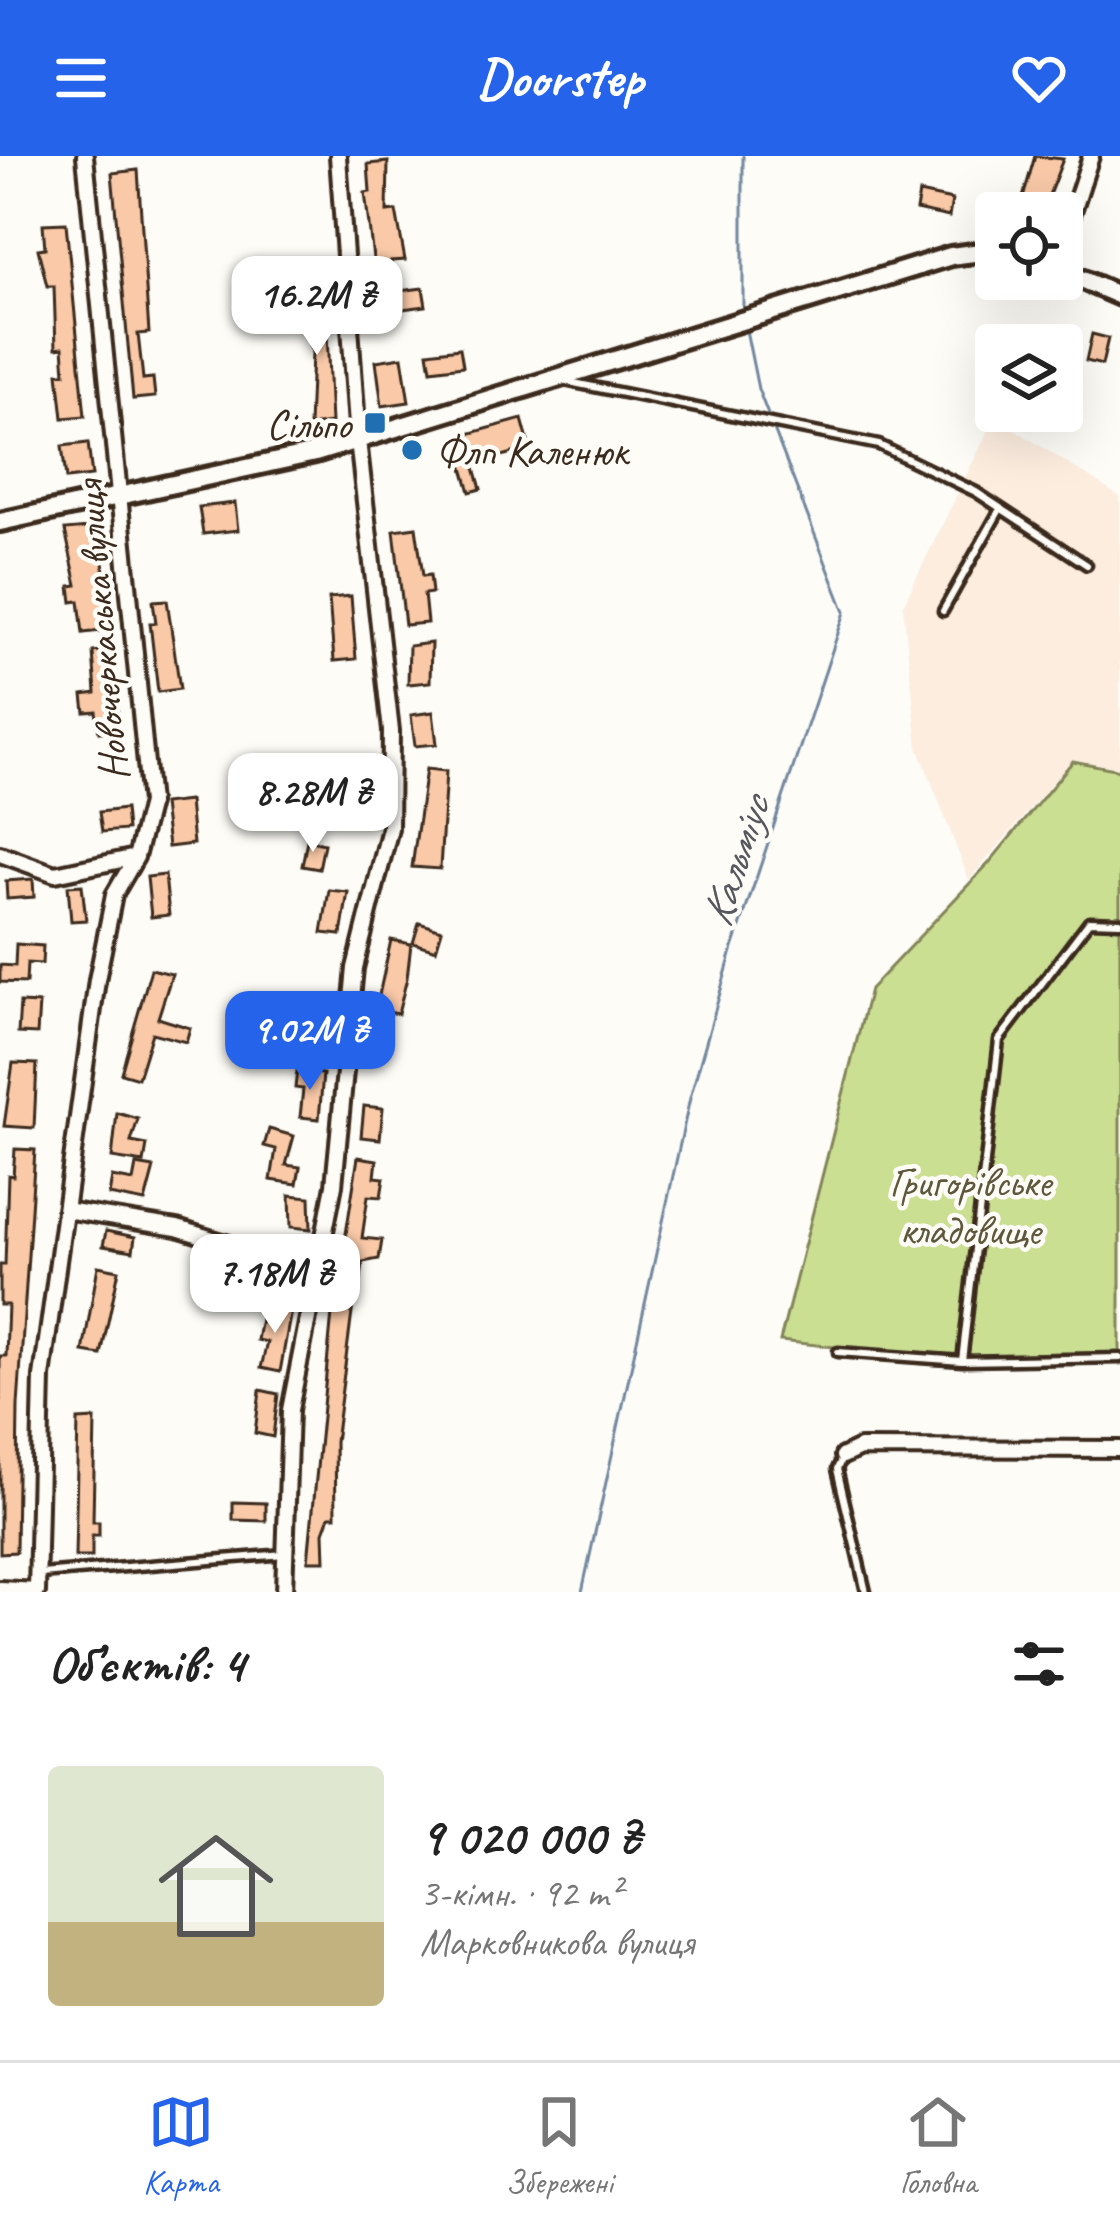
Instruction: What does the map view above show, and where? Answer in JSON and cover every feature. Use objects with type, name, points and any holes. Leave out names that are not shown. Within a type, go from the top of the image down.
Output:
[{"type":"street","name":"Новочеркаська вулиця","points":[[37,1586],[42,1377],[65,1210],[114,895],[136,857],[150,803],[85,156]]},
{"type":"street","points":[[284,1592],[290,1410],[334,1185],[355,968],[390,827],[391,731],[358,440],[338,156]]},
{"type":"street","points":[[1079,192],[1091,156]]},
{"type":"street","points":[[0,522],[358,440],[549,376],[975,253]]},
{"type":"street","points":[[1083,280],[1120,296]]},
{"type":"street","points":[[0,854],[55,874],[136,857]]},
{"type":"street","points":[[65,1210],[177,1228],[317,1271]]},
{"type":"street","points":[[843,1456],[860,1448],[1120,1449]]},
{"type":"street","points":[[0,1589],[37,1586]]},
{"type":"lane","points":[[549,376],[794,426],[921,461],[1087,565]]},
{"type":"lane","points":[[943,611],[999,511]]},
{"type":"lane","points":[[962,1361],[999,1040],[1089,921],[1120,922]]},
{"type":"lane","points":[[838,1352],[962,1361],[1120,1358]]},
{"type":"lane","points":[[843,1456],[837,1469],[866,1592]]},
{"type":"lane","points":[[37,1586],[285,1554]]},
{"type":"shaded area","points":[[988,432],[1018,432],[1120,497],[1120,768],[1073,759],[969,880],[918,747],[903,605]]},
{"type":"green space","name":"Григорівське кладовище","points":[[1073,761],[1120,770],[1120,1358],[962,1361],[780,1341],[870,989],[989,863]]},
{"type":"building","points":[[1035,156],[1063,159],[1050,192],[1025,192]]},
{"type":"building","points":[[388,162],[387,212],[396,211],[405,260],[391,261],[393,290],[377,291],[365,193],[370,192],[368,164]]},
{"type":"building","points":[[138,170],[149,333],[138,334],[143,379],[153,378],[155,397],[133,399],[112,173]]},
{"type":"building","points":[[919,193],[952,200],[949,217],[916,210]]},
{"type":"building","points":[[66,223],[85,416],[63,418],[58,373],[65,373],[63,347],[56,348],[54,286],[47,286],[38,249],[45,248],[43,224]]},
{"type":"building","points":[[317,288],[327,333],[331,423],[309,426],[312,353],[305,302],[297,303],[296,290]]},
{"type":"building","points":[[423,288],[426,306],[394,310],[391,292]]},
{"type":"building","points":[[1092,334],[1108,338],[1102,365],[1086,361]]},
{"type":"building","points":[[460,348],[463,366],[431,370],[428,352]]},
{"type":"building","points":[[402,357],[409,402],[382,406],[376,361]]},
{"type":"building","points":[[522,419],[530,448],[474,464],[481,489],[470,492],[459,454],[473,450],[468,434]]},
{"type":"building","points":[[88,443],[92,476],[66,479],[62,446]]},
{"type":"building","points":[[235,503],[238,530],[203,534],[199,507]]},
{"type":"building","points":[[99,527],[111,630],[83,633],[79,601],[72,602],[70,586],[77,585],[65,530]]},
{"type":"building","points":[[416,527],[423,576],[430,575],[432,593],[424,594],[427,623],[405,625],[394,530]]},
{"type":"building","points":[[351,596],[356,659],[334,661],[329,598]]},
{"type":"building","points":[[167,600],[180,689],[158,692],[150,623],[156,623],[153,601]]},
{"type":"building","points":[[431,643],[430,682],[408,684],[409,646]]},
{"type":"building","points":[[113,649],[119,730],[99,732],[96,711],[85,712],[83,695],[96,693],[93,652]]},
{"type":"building","points":[[433,712],[437,744],[415,746],[411,715]]},
{"type":"building","points":[[426,769],[446,771],[440,869],[412,867]]},
{"type":"building","points":[[368,772],[371,798],[354,800],[351,774]]},
{"type":"building","points":[[189,801],[193,844],[168,847],[163,804]]},
{"type":"building","points":[[125,809],[127,830],[102,832],[99,812]]},
{"type":"building","points":[[307,840],[324,844],[319,869],[302,866]]},
{"type":"building","points":[[165,875],[169,915],[151,917],[147,877]]},
{"type":"building","points":[[33,879],[34,897],[7,899],[6,881]]},
{"type":"building","points":[[82,885],[86,920],[71,921],[68,886]]},
{"type":"building","points":[[329,890],[348,892],[341,935],[322,933]]},
{"type":"building","points":[[419,923],[442,930],[436,950],[413,943]]},
{"type":"building","points":[[391,940],[411,944],[407,978],[398,1014],[388,1012],[384,1039],[370,1037]]},
{"type":"building","points":[[16,944],[43,946],[42,964],[27,963],[26,983],[0,982],[0,965],[15,966]]},
{"type":"building","points":[[151,969],[172,974],[158,1018],[190,1028],[186,1042],[152,1033],[138,1078],[121,1073]]},
{"type":"building","points":[[20,1003],[39,1004],[37,1034],[18,1033]]},
{"type":"building","points":[[13,1063],[37,1064],[34,1128],[4,1126]]},
{"type":"building","points":[[297,1071],[323,1074],[319,1119],[300,1117],[303,1089],[295,1088]]},
{"type":"building","points":[[364,1106],[383,1108],[380,1139],[361,1137]]},
{"type":"building","points":[[117,1113],[138,1119],[131,1142],[147,1145],[144,1163],[112,1158]]},
{"type":"building","points":[[269,1129],[294,1136],[286,1165],[300,1167],[297,1184],[271,1180],[276,1149],[264,1146]]},
{"type":"building","points":[[15,1149],[35,1150],[18,1406],[16,1552],[0,1553],[0,1356],[6,1356],[8,1305],[0,1305],[0,1265],[5,1265],[8,1175],[13,1176]]},
{"type":"building","points":[[358,1157],[377,1160],[375,1177],[384,1178],[381,1197],[368,1196],[362,1238],[382,1240],[379,1259],[363,1262],[360,1288],[338,1285]]},
{"type":"building","points":[[136,1165],[154,1168],[145,1202],[109,1195],[112,1177],[133,1181]]},
{"type":"building","points":[[290,1195],[310,1197],[311,1229],[291,1227]]},
{"type":"building","points":[[106,1231],[135,1237],[133,1251],[103,1246]]},
{"type":"building","points":[[98,1266],[119,1270],[101,1355],[83,1352]]},
{"type":"building","points":[[275,1302],[292,1305],[280,1372],[261,1368],[267,1342],[257,1340],[261,1319],[272,1321]]},
{"type":"building","points":[[333,1303],[353,1305],[335,1442],[336,1516],[330,1516],[324,1532],[325,1561],[308,1561]]},
{"type":"building","points":[[260,1390],[278,1394],[273,1437],[255,1433]]},
{"type":"building","points":[[95,1419],[93,1522],[99,1522],[99,1536],[92,1536],[92,1557],[75,1557],[78,1420]]},
{"type":"building","points":[[233,1502],[266,1503],[266,1521],[233,1520]]},
{"type":"waterway","name":"Кальміус","points":[[743,156],[743,316]]},
{"type":"waterway","name":"Кальміус","points":[[582,1592],[690,1098],[732,951],[845,612],[758,389],[745,325]]},
{"type":"place","name":"Сільпо","points":[[375,423]]},
{"type":"place","name":"Флп Каленюк","points":[[412,450]]}]
